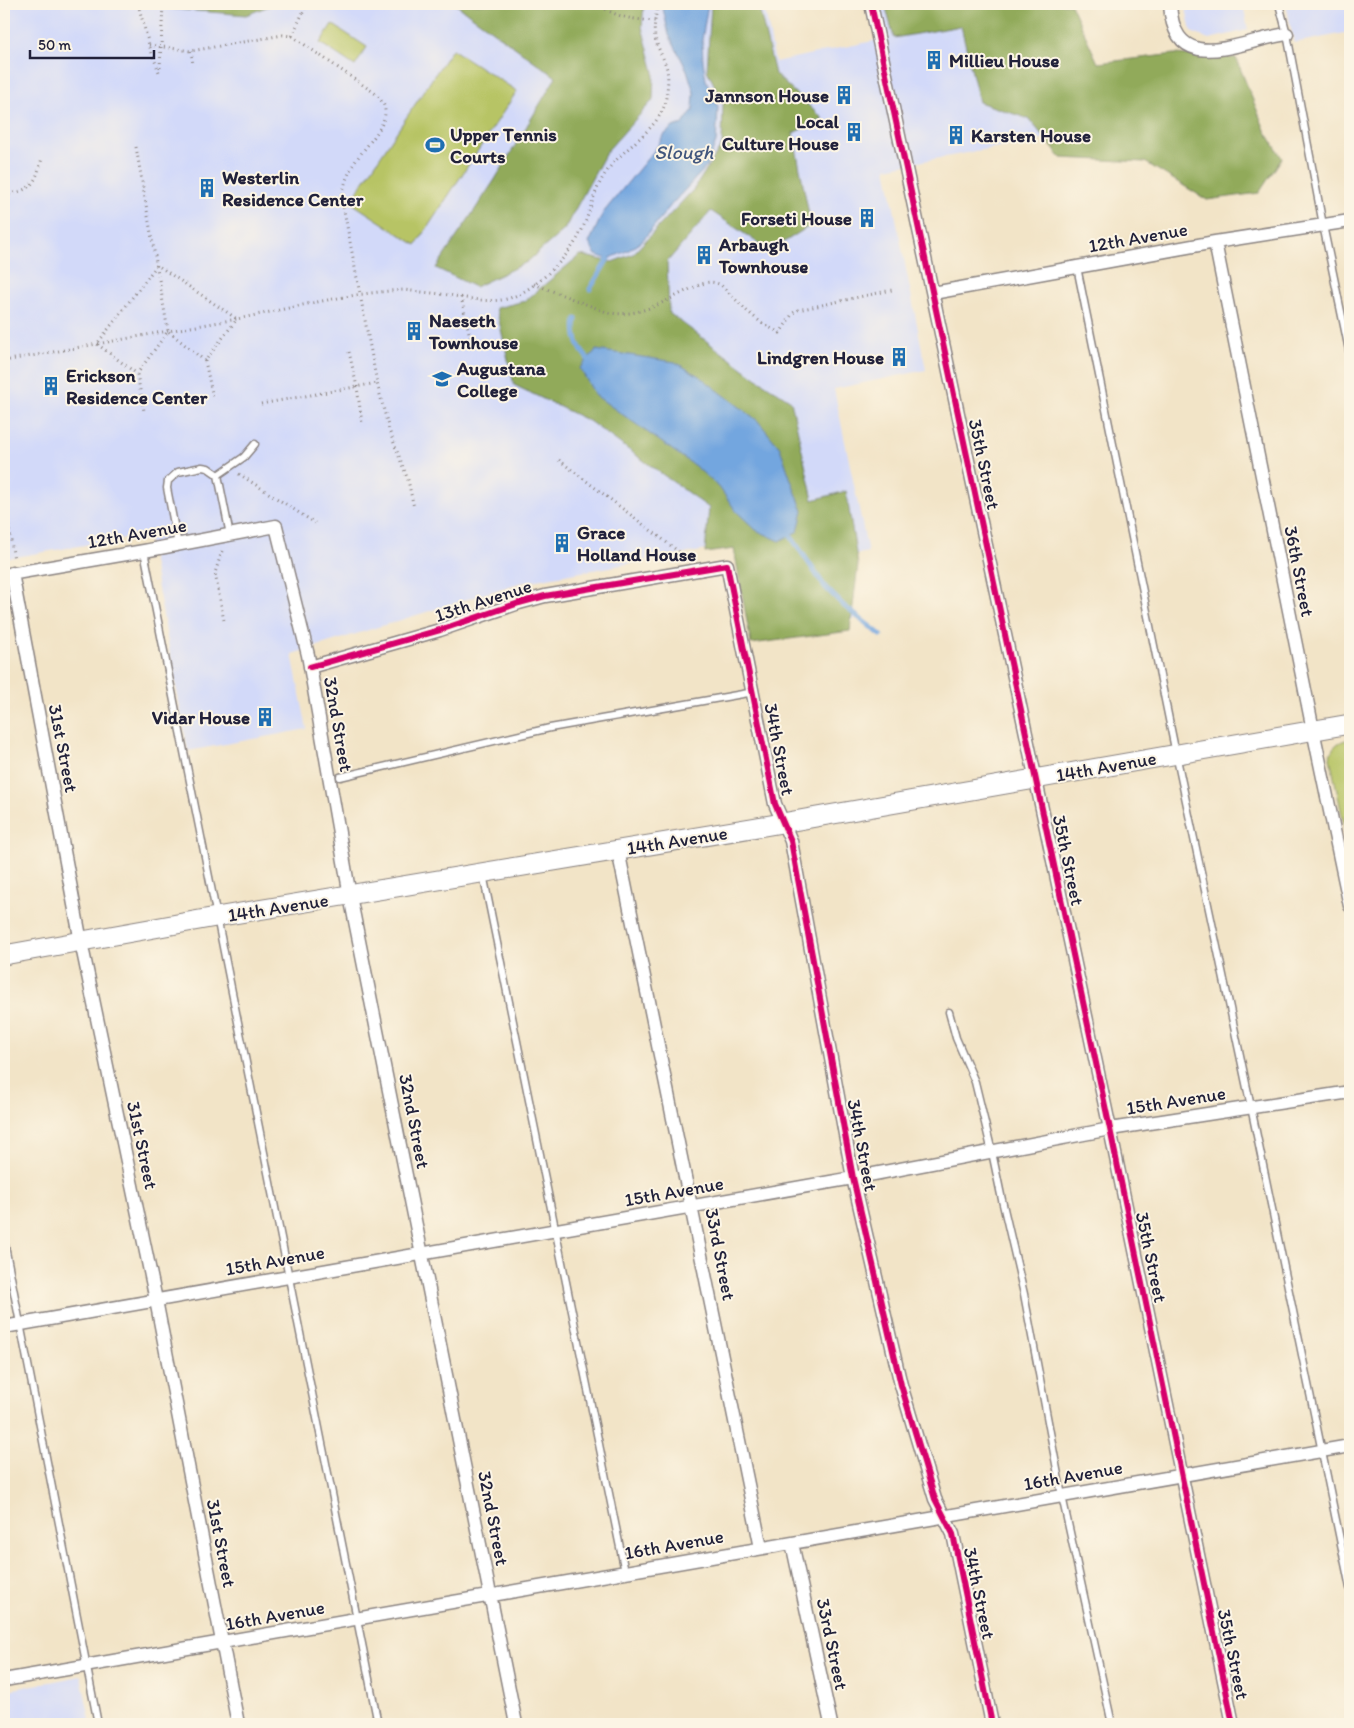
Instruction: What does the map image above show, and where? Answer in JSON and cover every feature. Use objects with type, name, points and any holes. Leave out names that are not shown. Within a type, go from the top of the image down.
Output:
[{"type":"street","name":"35th Street","points":[[871,4],[1110,1129],[1233,1724]]},
{"type":"street","points":[[1170,4],[1173,24],[1177,34],[1182,42],[1191,47],[1214,50],[1287,34]]},
{"type":"street","name":"12th Avenue","points":[[933,293],[1214,242],[1350,221]]},
{"type":"street","name":"36th Street","points":[[1214,242],[1350,906]]},
{"type":"street","name":"12th Avenue","points":[[11,574],[276,526]]},
{"type":"street","name":"32nd Street","points":[[276,526],[310,667],[350,896],[516,1724]]},
{"type":"street","name":"13th Avenue","points":[[310,667],[440,630],[519,603],[546,596],[727,565]]},
{"type":"street","name":"34th Street","points":[[727,565],[775,804],[791,841],[853,1178],[901,1385],[935,1500],[953,1534],[992,1724]]},
{"type":"street","name":"31st Street","points":[[11,574],[81,942],[156,1300],[238,1724]]},
{"type":"street","name":"14th Avenue","points":[[4,955],[1350,724]]},
{"type":"street","name":"33rd Street","points":[[618,850],[761,1548]]},
{"type":"street","name":"15th Avenue","points":[[4,1327],[853,1178],[1110,1129],[1350,1092]]},
{"type":"street","name":"16th Avenue","points":[[4,1680],[1350,1446]]},
{"type":"street","name":"33rd Street","points":[[792,1543],[831,1724]]},
{"type":"lane","points":[[1279,4],[1287,34],[1323,226],[1350,355]]},
{"type":"lane","points":[[1077,266],[1176,754],[1350,1588]]},
{"type":"lane","points":[[218,475],[244,457],[255,444]]},
{"type":"lane","points":[[178,545],[167,488],[168,481],[178,472],[202,467],[208,468],[218,475],[229,535]]},
{"type":"lane","points":[[144,551],[378,1724]]},
{"type":"lane","points":[[340,778],[550,728],[754,692]]},
{"type":"lane","points":[[483,872],[625,1572]]},
{"type":"lane","points":[[949,1012],[956,1038],[975,1082],[992,1152],[1035,1344],[1062,1496],[1112,1724]]},
{"type":"lane","points":[[4,1241],[98,1724]]},
{"type":"path","points":[[138,4],[149,45],[159,72],[162,4]]},
{"type":"path","points":[[292,36],[307,4]]},
{"type":"path","points":[[597,4],[620,17],[655,20]]},
{"type":"path","points":[[4,361],[237,319],[361,294],[404,290],[501,300],[522,294],[554,268],[572,246],[580,234],[594,194],[607,171],[628,147],[647,132],[658,118],[664,105],[667,91],[667,70],[655,38],[655,20],[658,4]]},
{"type":"path","points":[[149,45],[190,51],[282,35],[292,36],[376,94],[383,103],[385,111],[381,125],[352,166],[342,191],[342,200],[377,383],[389,430],[408,480],[414,508]]},
{"type":"path","points":[[190,51],[193,65]]},
{"type":"path","points":[[136,147],[168,331],[206,361],[213,398]]},
{"type":"path","points":[[4,195],[29,188],[39,171],[42,158]]},
{"type":"path","points":[[157,265],[237,319]]},
{"type":"path","points":[[97,344],[157,265]]},
{"type":"path","points":[[4,282],[7,297],[4,308]]},
{"type":"path","points":[[534,284],[609,313],[621,315],[656,305],[703,284],[716,282],[763,324],[780,333],[793,313],[798,310],[892,290]]},
{"type":"path","points":[[461,297],[472,346]]},
{"type":"path","points":[[206,361],[237,319]]},
{"type":"path","points":[[144,411],[138,374],[168,331]]},
{"type":"path","points":[[97,344],[138,374]]},
{"type":"path","points":[[349,352],[357,387],[362,423]]},
{"type":"path","points":[[261,404],[377,383]]},
{"type":"path","points":[[559,460],[683,555],[688,572]]},
{"type":"path","points":[[230,468],[315,523]]},
{"type":"path","points":[[4,496],[11,574]]},
{"type":"path","points":[[224,621],[215,573],[229,535]]},
{"type":"shaded area","name":"Augustana College","points":[[4,4],[764,4],[775,62],[887,38],[879,4],[1053,4],[1069,134],[886,168],[926,370],[834,389],[868,552],[842,557],[855,619],[753,637],[735,545],[519,583],[292,654],[307,729],[188,751],[148,534],[4,559]]},
{"type":"shaded area","points":[[1185,4],[1243,4],[1248,30],[1209,39],[1191,32]]},
{"type":"shaded area","points":[[1286,4],[1350,4],[1350,32],[1294,43]]},
{"type":"shaded area","points":[[81,1676],[91,1724],[4,1724],[4,1691]]},
{"type":"green space","points":[[175,4],[274,4],[246,15],[174,9]]},
{"type":"green space","points":[[455,4],[644,4],[642,27],[654,72],[653,100],[607,151],[564,230],[527,262],[475,287],[436,268],[494,181],[556,77]]},
{"type":"green space","points":[[711,4],[758,4],[775,74],[823,119],[793,133],[811,225],[770,251],[711,211],[667,262],[669,313],[756,378],[791,401],[813,500],[846,491],[858,565],[850,631],[751,644],[734,549],[705,553],[709,508],[589,421],[514,385],[496,308],[525,301],[580,255],[612,262],[633,254],[694,189],[722,145],[723,103],[707,70]]},
{"type":"green space","points":[[885,4],[1071,4],[1098,63],[1175,54],[1236,58],[1265,130],[1282,158],[1259,193],[1207,200],[1145,162],[1061,158],[1029,119],[979,102],[961,26],[894,38]]},
{"type":"green space","points":[[332,24],[367,47],[355,66],[320,43]]},
{"type":"green space","name":"Upper Tennis Courts","points":[[452,49],[517,91],[416,245],[350,202]]},
{"type":"green space","points":[[1350,739],[1350,853],[1330,758],[1332,750],[1336,745]]},
{"type":"water","name":"Slough","points":[[662,4],[708,4],[702,40],[703,61],[706,80],[718,107],[716,142],[707,166],[671,205],[642,241],[629,250],[608,259],[596,255],[589,243],[603,213],[657,147],[663,136],[673,127],[683,124],[693,110],[694,92],[687,70],[669,35]]},
{"type":"water","points":[[596,350],[675,362],[699,376],[758,421],[780,448],[803,511],[798,531],[780,541],[756,530],[736,511],[719,487],[695,466],[595,395],[580,368]]},
{"type":"waterway","points":[[590,289],[608,259]]},
{"type":"waterway","points":[[576,319],[575,330],[577,340],[581,350],[588,359]]},
{"type":"waterway","points":[[790,535],[825,587],[844,606],[881,635]]},
{"type":"cycle path","points":[[871,4],[1110,1129],[1233,1724]]},
{"type":"cycle path","points":[[310,667],[440,630],[545,596],[727,565],[775,804],[791,841],[853,1178],[901,1385],[935,1499],[953,1534],[992,1724]]},
{"type":"place","name":"Millieu House","points":[[934,60]]},
{"type":"place","name":"Jannson House","points":[[844,95]]},
{"type":"place","name":"Local Culture House","points":[[854,132]]},
{"type":"place","name":"Karsten House","points":[[956,135]]},
{"type":"place","name":"Upper Tennis Courts","points":[[435,145]]},
{"type":"place","name":"Westerlin Residence Center","points":[[207,188]]},
{"type":"place","name":"Forseti House","points":[[867,218]]},
{"type":"place","name":"Arbaugh Townhouse","points":[[704,255]]},
{"type":"place","name":"Naeseth Townhouse","points":[[414,331]]},
{"type":"place","name":"Lindgren House","points":[[899,357]]},
{"type":"place","name":"Augustana College","points":[[442,379]]},
{"type":"place","name":"Erickson Residence Center","points":[[51,386]]},
{"type":"place","name":"Grace Holland House","points":[[562,543]]},
{"type":"place","name":"Vidar House","points":[[265,717]]}]
